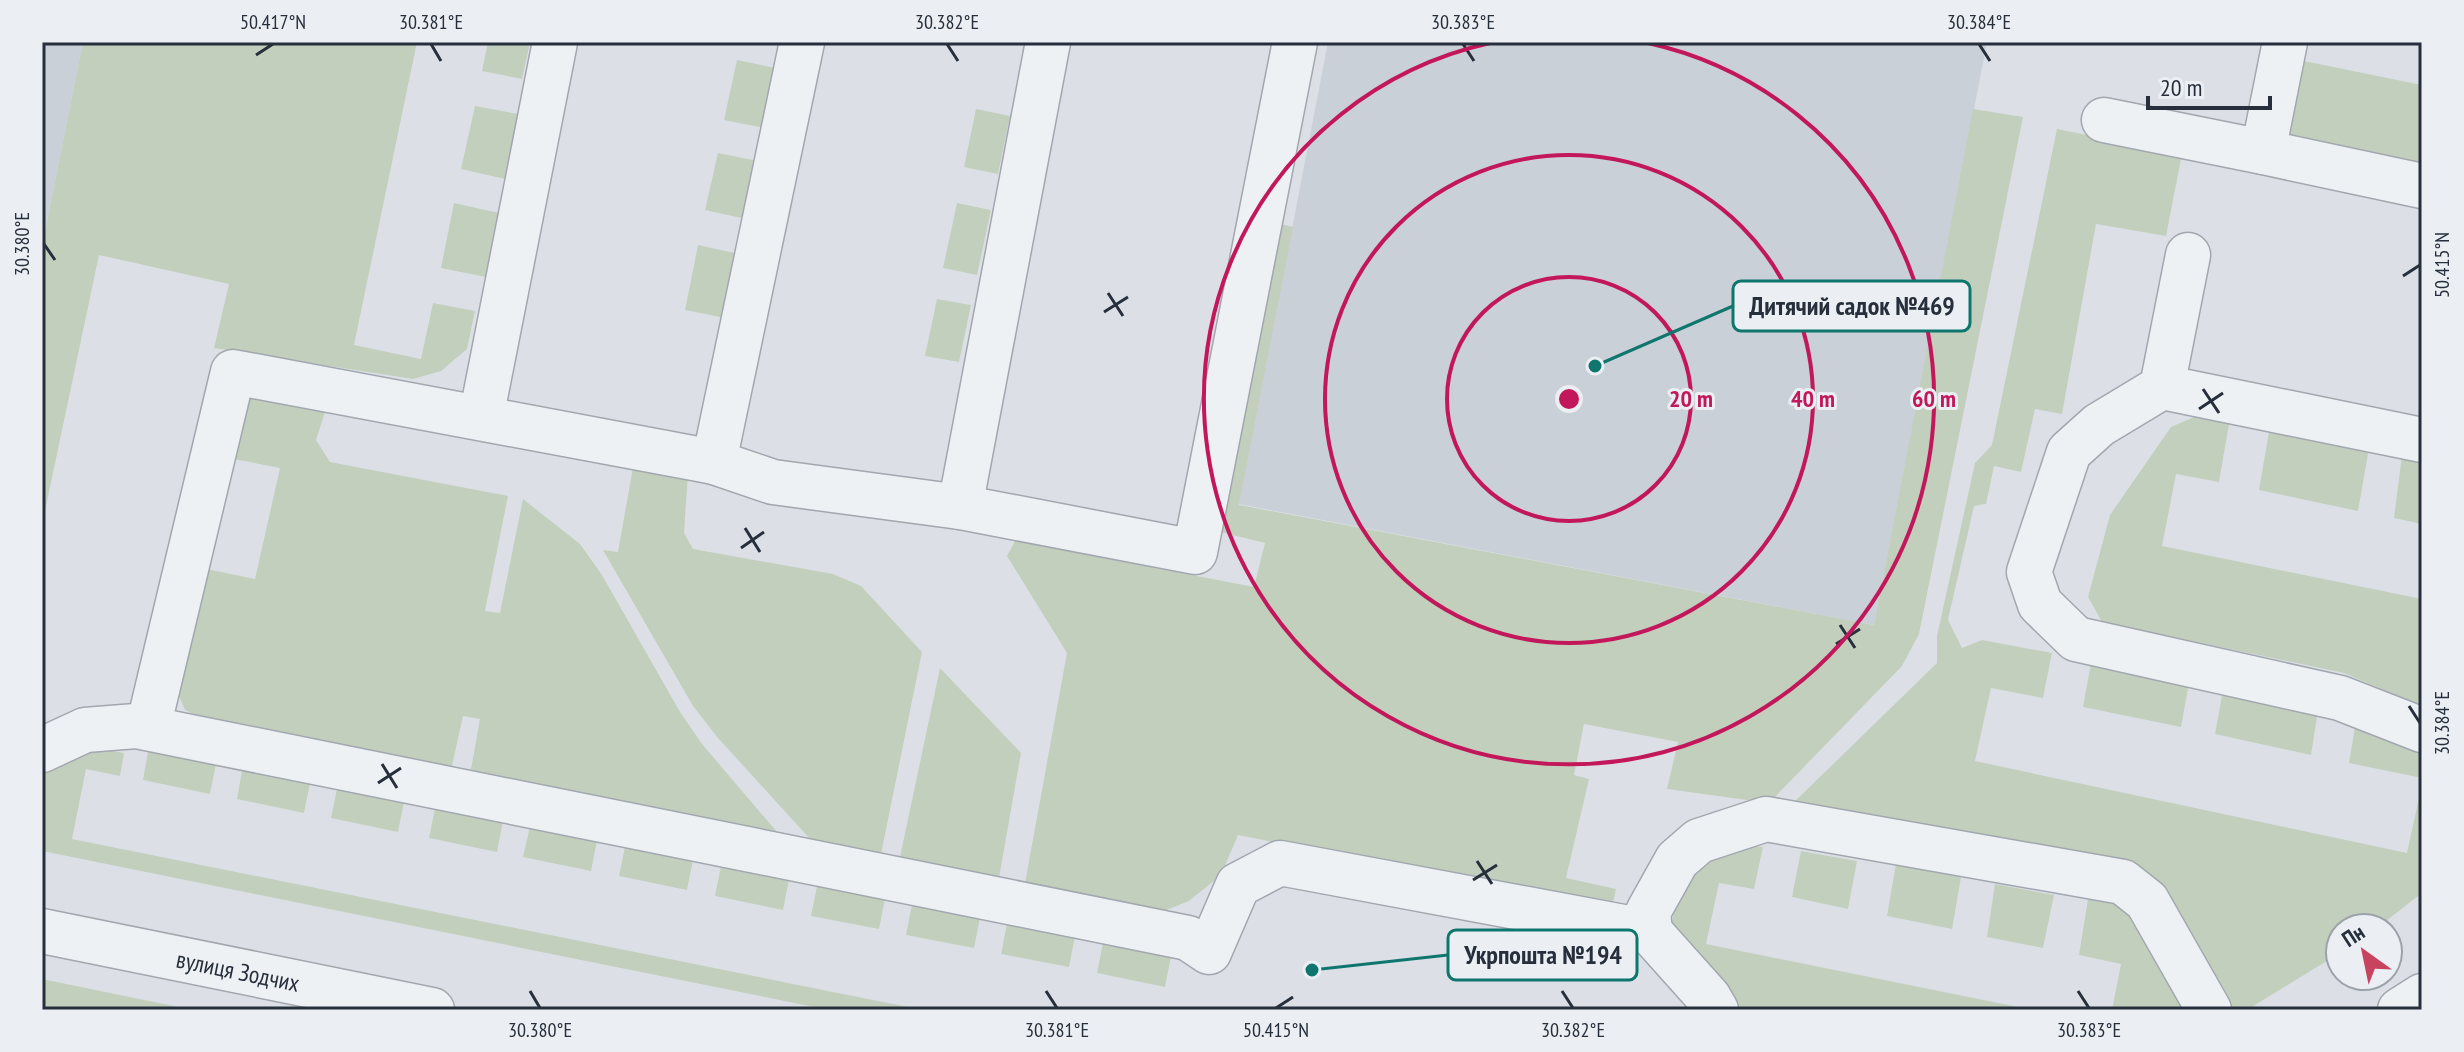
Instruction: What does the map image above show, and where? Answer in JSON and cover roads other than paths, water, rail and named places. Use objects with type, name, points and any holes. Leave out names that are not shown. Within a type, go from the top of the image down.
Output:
[{"type":"street","points":[[481,418],[555,42]]},
{"type":"street","points":[[714,462],[802,42]]},
{"type":"street","points":[[960,507],[1048,42]]},
{"type":"street","points":[[148,728],[233,372],[714,462],[773,482],[960,507],[1195,552],[1295,42]]},
{"type":"street","points":[[2263,152],[2285,42]]},
{"type":"street","points":[[2104,120],[2422,186]]},
{"type":"street","points":[[2162,387],[2188,255]]},
{"type":"street","points":[[2422,440],[2162,387],[2099,425],[2069,452],[2029,572],[2040,604],[2076,639],[2340,698],[2422,730]]},
{"type":"street","points":[[42,750],[85,730],[148,728],[1188,938],[1209,952],[1238,885],[1280,863],[1650,932]]},
{"type":"street","points":[[1716,1010],[1709,998],[1650,932],[1648,912],[1677,860],[1699,841],[1766,819],[2123,882],[2147,901],[2209,1010]]},
{"type":"street","name":"вулиця Зодчих","points":[[42,931],[432,1010]]},
{"type":"place","name":"Дитячий садок №469","points":[[1595,366]]},
{"type":"place","name":"Укрпошта №194","points":[[1312,970]]}]
